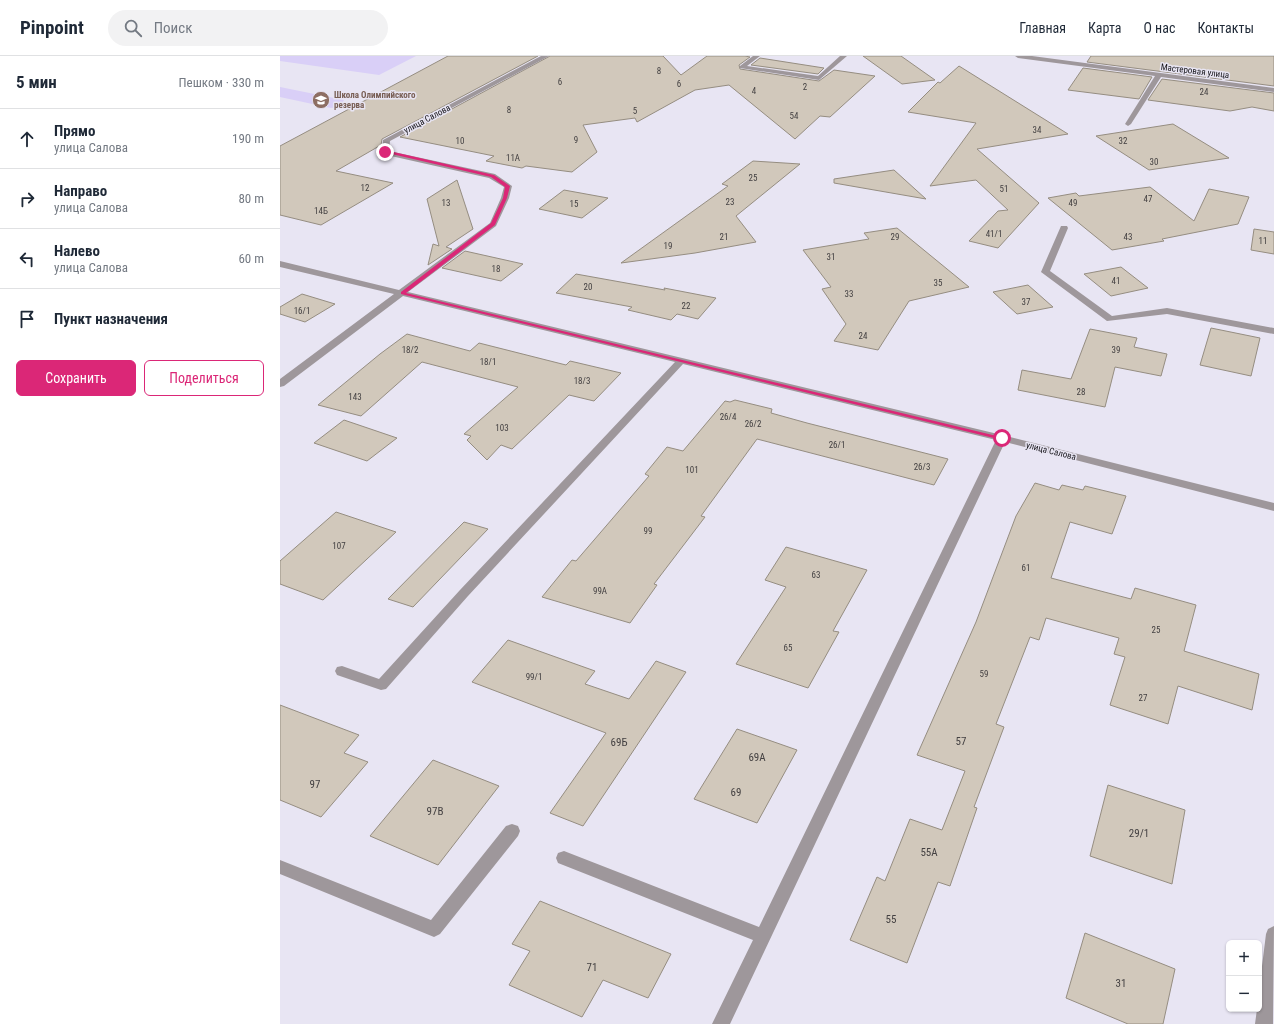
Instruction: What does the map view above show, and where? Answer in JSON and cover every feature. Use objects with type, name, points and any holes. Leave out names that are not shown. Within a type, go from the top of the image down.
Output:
[{"type":"street","name":"улица Салова","points":[[402,293],[493,224],[505,198],[508,186],[492,176],[385,152],[388,140],[546,56]]},
{"type":"street","points":[[757,56],[742,67],[819,78],[844,56]]},
{"type":"street","name":"Мастеровая улица","points":[[1018,56],[1274,90]]},
{"type":"street","points":[[1128,124],[1159,75]]},
{"type":"street","points":[[1064,228],[1045,272],[1110,318],[1167,311],[1274,331]]},
{"type":"street","points":[[280,264],[402,293]]},
{"type":"street","name":"улица Салова","points":[[402,293],[1002,438],[1274,506]]},
{"type":"street","points":[[280,384],[402,293]]},
{"type":"street","points":[[342,671],[381,685],[480,576],[681,361]]},
{"type":"street","points":[[722,1024],[1002,438]]},
{"type":"street","points":[[280,867],[434,929],[512,831]]},
{"type":"street","points":[[564,858],[763,936]]},
{"type":"street","points":[[1264,1024],[1274,934]]},
{"type":"shaded area","points":[[280,56],[416,56],[379,75],[280,61]]},
{"type":"shaded area","points":[[280,87],[344,100],[339,107],[331,108],[280,97]]},
{"type":"building","points":[[448,56],[538,56],[382,139],[381,145],[336,171],[393,183],[321,225],[280,215],[280,146]]},
{"type":"building","points":[[550,56],[663,56],[681,75],[707,56],[745,56],[750,57],[739,65],[740,69],[819,81],[834,70],[875,76],[830,117],[820,116],[795,139],[729,85],[695,90],[637,122],[635,118],[583,125],[597,152],[572,172],[526,166],[522,168],[486,161],[494,156],[400,137]]},
{"type":"building","points":[[863,56],[901,56],[935,80],[902,84]]},
{"type":"building","points":[[1091,56],[1274,56],[1274,86],[1087,62]]},
{"type":"building","points":[[760,58],[824,68],[818,74],[751,65]]},
{"type":"building","points":[[959,66],[1068,134],[977,149],[1039,203],[998,248],[969,241],[998,211],[1008,210],[976,180],[930,186],[976,123],[908,112],[938,82],[940,83]]},
{"type":"building","points":[[1083,68],[1152,77],[1139,99],[1068,90]]},
{"type":"building","points":[[1162,79],[1274,93],[1274,111],[1252,107],[1230,111],[1148,100]]},
{"type":"building","points":[[1173,124],[1229,158],[1149,170],[1096,136]]},
{"type":"building","points":[[753,161],[800,164],[736,216],[756,242],[695,253],[621,263],[728,186],[722,184]]},
{"type":"building","points":[[894,170],[926,199],[834,183],[834,179]]},
{"type":"building","points":[[457,180],[473,229],[446,247],[452,249],[428,265],[433,244],[439,246],[427,199]]},
{"type":"building","points":[[1150,187],[1194,221],[1209,189],[1249,197],[1238,224],[1162,239],[1164,241],[1112,250],[1048,198],[1076,193],[1079,196]]},
{"type":"building","points":[[564,190],[608,198],[582,218],[539,209]]},
{"type":"building","points":[[897,228],[969,287],[909,301],[878,350],[834,341],[846,324],[822,289],[831,287],[803,250],[869,239],[864,233]]},
{"type":"building","points":[[1254,229],[1274,232],[1274,254],[1251,250]]},
{"type":"building","points":[[465,251],[523,264],[501,281],[442,268]]},
{"type":"building","points":[[1121,267],[1148,288],[1111,296],[1084,274]]},
{"type":"building","points":[[576,274],[716,298],[698,319],[677,314],[671,320],[628,310],[632,307],[556,293]]},
{"type":"building","points":[[1028,285],[1053,307],[1017,314],[993,292]]},
{"type":"building","points":[[302,294],[335,304],[305,322],[280,314],[280,307]]},
{"type":"building","points":[[1211,328],[1260,338],[1251,376],[1200,365]]},
{"type":"building","points":[[1090,329],[1137,338],[1134,347],[1167,354],[1161,376],[1115,367],[1105,407],[1018,390],[1022,370],[1071,379]]},
{"type":"building","points":[[407,334],[470,351],[479,343],[566,365],[570,361],[621,373],[594,401],[569,395],[512,449],[501,445],[487,460],[467,440],[471,436],[464,434],[518,387],[422,362],[361,416],[318,405],[380,354]]},
{"type":"building","points":[[735,400],[772,409],[771,413],[807,423],[948,459],[934,485],[757,439],[701,516],[705,517],[654,584],[657,585],[630,623],[542,597],[572,560],[576,561],[649,476],[645,474],[667,447],[683,451],[725,401],[730,402]]},
{"type":"building","points":[[344,420],[397,438],[367,461],[314,443]]},
{"type":"building","points":[[1035,483],[1059,490],[1062,485],[1083,490],[1085,486],[1126,496],[1112,534],[1070,522],[1051,578],[1131,599],[1135,588],[1196,605],[1184,651],[1259,674],[1252,710],[1178,686],[1168,724],[1110,705],[1125,657],[1114,654],[1119,638],[1046,618],[1039,640],[1030,637],[996,724],[1004,727],[974,807],[977,808],[950,886],[938,882],[907,963],[850,940],[877,877],[885,881],[910,819],[942,830],[965,771],[917,755],[976,622],[1016,516]]},
{"type":"building","points":[[336,512],[396,532],[323,600],[280,584],[280,561]]},
{"type":"building","points":[[464,522],[488,529],[413,607],[388,599]]},
{"type":"building","points":[[786,547],[867,570],[833,631],[839,632],[808,688],[736,664],[786,587],[765,580]]},
{"type":"building","points":[[508,640],[595,671],[585,684],[629,699],[656,661],[686,672],[583,826],[550,813],[606,733],[472,682]]},
{"type":"building","points":[[280,705],[359,735],[344,753],[368,762],[321,817],[280,800]]},
{"type":"building","points":[[737,729],[797,750],[757,823],[694,799]]},
{"type":"building","points":[[433,760],[499,786],[438,865],[370,836]]},
{"type":"building","points":[[1108,785],[1185,810],[1172,884],[1090,856]]},
{"type":"building","points":[[540,901],[671,954],[648,998],[603,980],[582,1017],[509,985],[530,951],[512,944]]},
{"type":"building","points":[[1085,933],[1175,969],[1163,1024],[1128,1024],[1066,998]]},
{"type":"place","name":"Школа Олимпийского резерва","points":[[321,100]]},
{"type":"route","points":[[385,152],[492,176],[508,186],[505,198],[493,224],[402,293],[1002,438]]}]
